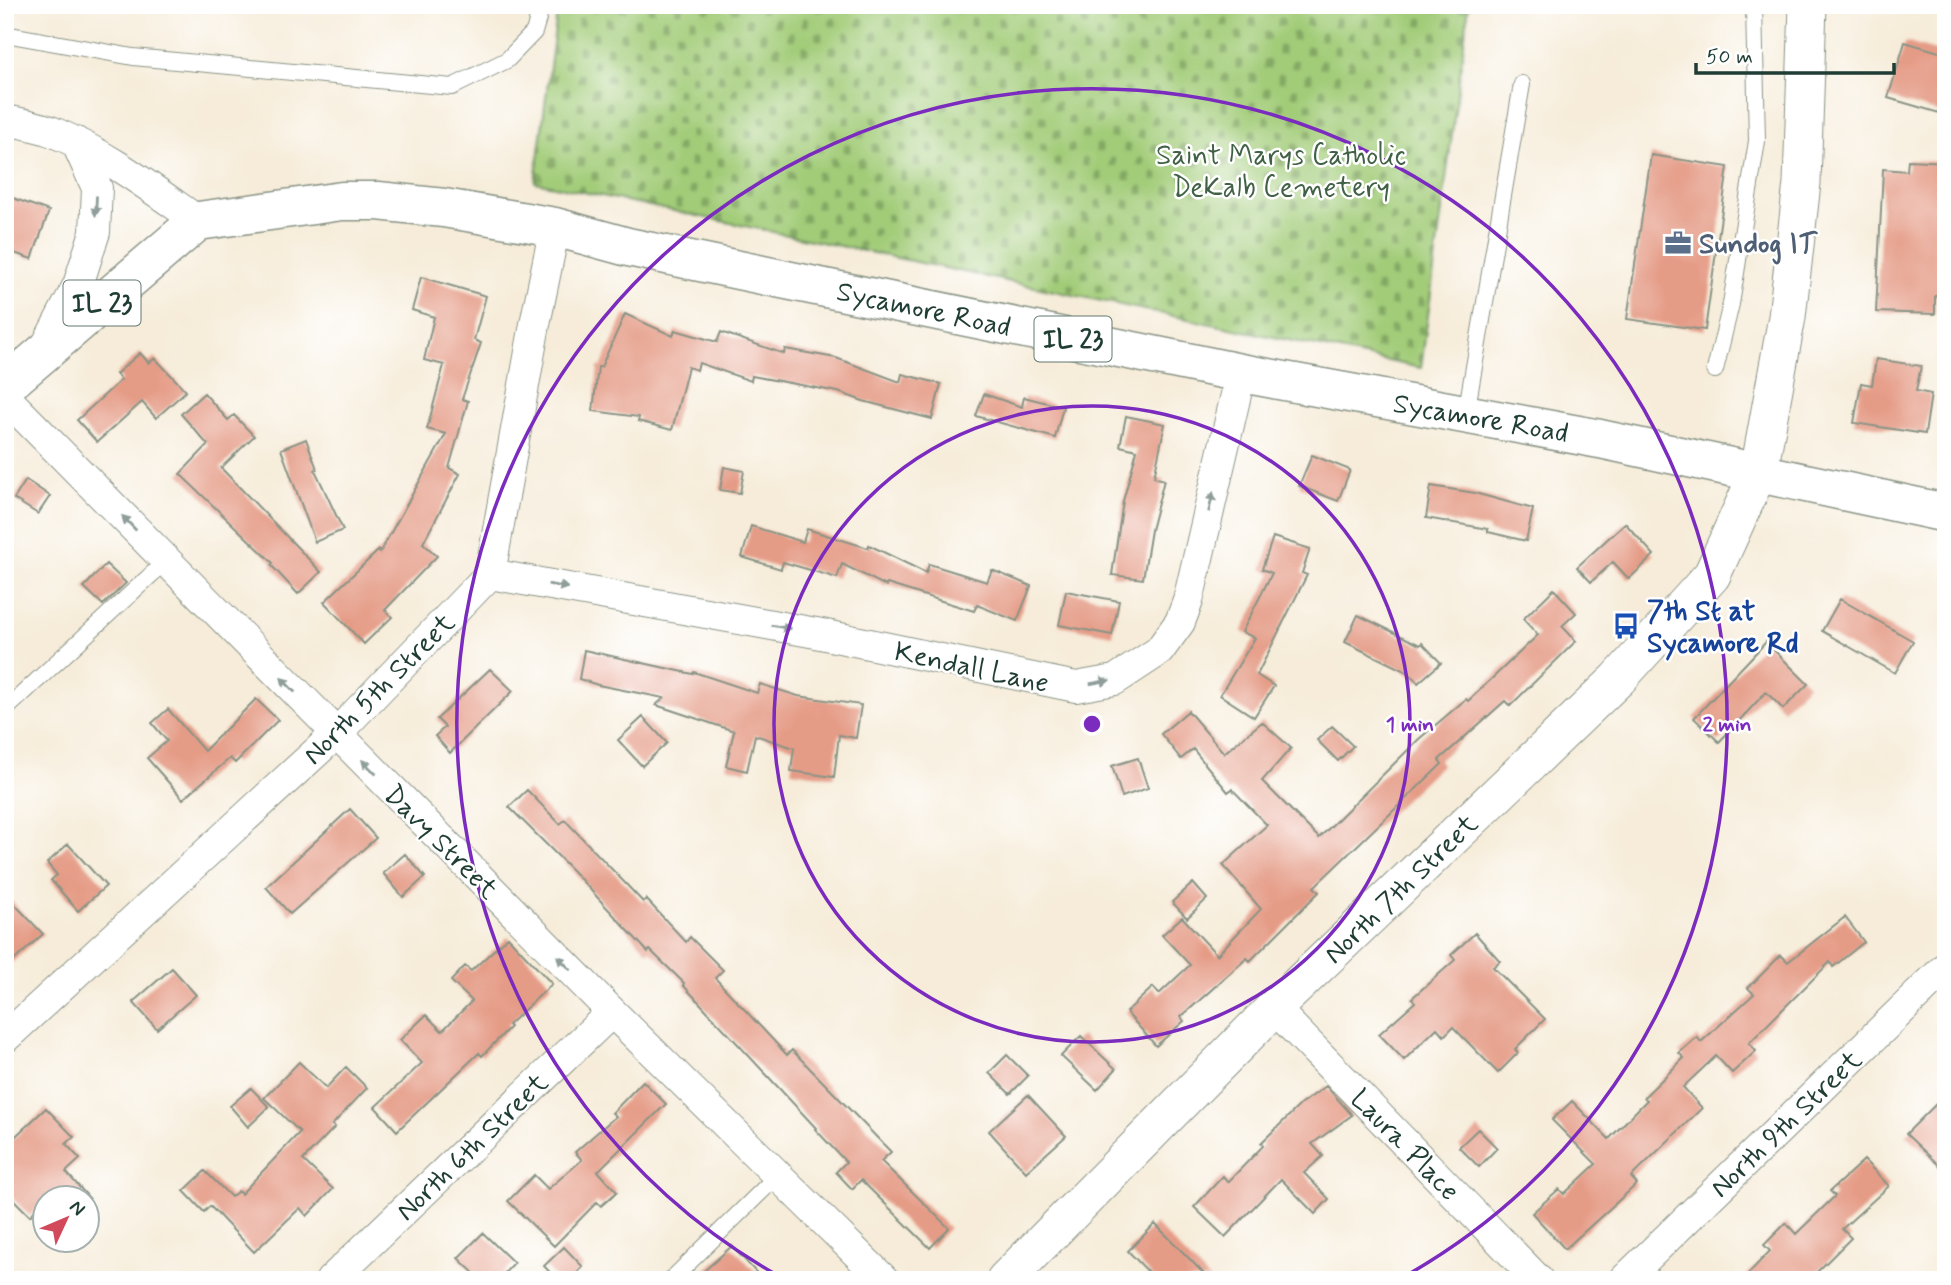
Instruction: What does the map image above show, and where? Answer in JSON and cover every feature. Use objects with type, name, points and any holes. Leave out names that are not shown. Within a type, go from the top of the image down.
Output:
[{"type":"main road","name":"Sycamore Road","points":[[198,220],[342,201],[379,201],[444,208],[555,227],[628,247],[1241,373],[1759,471],[1946,513]]},
{"type":"main road","name":"IL 23","points":[[5,386],[198,220]]},
{"type":"street","name":"North 7th Street","points":[[1005,1280],[1274,1008],[1618,679],[1712,575],[1759,471],[1787,317],[1802,183],[1808,5]]},
{"type":"street","points":[[5,120],[51,131],[76,142],[198,220]]},
{"type":"street","points":[[39,357],[78,285],[95,232],[97,188],[76,142]]},
{"type":"street","points":[[490,574],[555,227]]},
{"type":"street","name":"Kendall Lane","points":[[490,574],[816,633],[1076,687],[1115,680],[1159,651],[1180,622],[1188,601],[1241,373]]},
{"type":"street","name":"Davy Street","points":[[5,397],[335,734],[884,1280]]},
{"type":"street","name":"North 5th Street","points":[[5,1038],[335,734],[490,574]]},
{"type":"street","name":"North 9th Street","points":[[1624,1280],[1946,967]]},
{"type":"street","name":"Laura Place","points":[[1274,1008],[1538,1280]]},
{"type":"street","name":"North 6th Street","points":[[331,1280],[612,1012]]},
{"type":"lane","points":[[5,34],[133,57],[452,87],[507,60],[534,32],[542,5]]},
{"type":"lane","points":[[1714,370],[1731,303],[1757,141],[1754,5]]},
{"type":"lane","points":[[1466,414],[1522,84]]},
{"type":"lane","points":[[5,710],[166,561]]},
{"type":"lane","points":[[671,1280],[778,1175]]},
{"type":"green space","name":"Saint Marys Catholic DeKalb Cemetery","points":[[558,5],[1469,5],[1421,368],[535,182]]},
{"type":"building","points":[[1905,42],[1946,54],[1946,115],[1888,98]]},
{"type":"building","name":"Sundog IT","points":[[1651,155],[1728,167],[1705,330],[1627,319]]},
{"type":"building","points":[[1908,160],[1946,162],[1941,253],[1946,254],[1946,297],[1935,296],[1935,314],[1876,312],[1883,169],[1907,171]]},
{"type":"building","points":[[10,197],[49,211],[32,259],[5,250],[5,210]]},
{"type":"building","points":[[421,277],[486,296],[474,340],[481,343],[462,399],[468,401],[449,468],[460,474],[423,543],[437,556],[385,610],[392,617],[364,644],[324,602],[379,550],[380,552],[446,434],[427,429],[444,365],[424,360],[434,317],[412,310]]},
{"type":"building","points":[[625,314],[673,336],[675,330],[717,342],[721,332],[784,354],[785,349],[836,358],[900,382],[902,374],[941,384],[932,419],[838,392],[752,376],[751,381],[699,363],[697,370],[688,367],[672,430],[638,421],[639,417],[593,411],[598,367],[601,367]]},
{"type":"building","points":[[140,353],[149,363],[155,358],[186,391],[156,418],[142,402],[97,442],[77,420],[121,380],[116,374]]},
{"type":"building","points":[[1876,359],[1921,366],[1916,391],[1931,394],[1925,434],[1854,423],[1861,383],[1872,385]]},
{"type":"building","points":[[204,393],[228,420],[234,415],[254,436],[221,468],[321,572],[298,594],[271,565],[273,563],[180,474],[208,445],[181,414]]},
{"type":"building","points":[[984,394],[1022,407],[1024,397],[1063,407],[1055,438],[976,416]]},
{"type":"building","points":[[1126,416],[1165,424],[1154,477],[1164,480],[1151,530],[1143,579],[1112,575],[1123,501],[1137,450],[1120,446]]},
{"type":"building","points":[[306,439],[317,469],[315,470],[343,530],[315,542],[281,449]]},
{"type":"building","points":[[1312,455],[1350,470],[1338,501],[1299,486]]},
{"type":"building","points":[[724,467],[744,471],[740,493],[720,490]]},
{"type":"building","points":[[26,480],[50,496],[38,514],[14,499]]},
{"type":"building","points":[[1431,486],[1475,493],[1533,509],[1526,541],[1488,532],[1488,529],[1426,518]]},
{"type":"building","points":[[1625,523],[1654,555],[1629,579],[1613,562],[1591,582],[1577,567]]},
{"type":"building","points":[[751,526],[803,542],[807,529],[868,548],[869,545],[926,573],[929,564],[987,582],[992,570],[1031,586],[1017,621],[977,605],[974,611],[887,584],[886,586],[842,564],[837,578],[783,562],[781,569],[742,557]]},
{"type":"building","points":[[1273,537],[1310,549],[1302,573],[1307,575],[1257,675],[1274,686],[1254,717],[1220,695],[1255,638],[1242,632],[1272,573],[1262,569]]},
{"type":"building","points":[[106,564],[126,583],[103,605],[84,587]]},
{"type":"building","points":[[1554,589],[1576,613],[1562,626],[1576,641],[1510,706],[1505,701],[1439,760],[1442,764],[1314,887],[1319,892],[1250,961],[1247,958],[1181,1017],[1184,1021],[1156,1046],[1126,1012],[1153,987],[1159,994],[1190,965],[1162,935],[1182,917],[1217,955],[1261,909],[1223,865],[1267,825],[1232,789],[1228,792],[1193,749],[1181,759],[1161,734],[1188,711],[1224,753],[1262,722],[1291,748],[1262,781],[1319,838],[1419,739],[1466,699],[1468,701],[1538,635],[1523,619]]},
{"type":"building","points":[[1066,591],[1119,601],[1112,635],[1059,625]]},
{"type":"building","points":[[1840,599],[1913,641],[1895,673],[1822,631]]},
{"type":"building","points":[[1358,615],[1420,645],[1422,643],[1441,663],[1418,683],[1409,673],[1345,642]]},
{"type":"building","points":[[1766,642],[1808,684],[1783,709],[1766,692],[1719,742],[1694,718]]},
{"type":"building","points":[[584,650],[693,674],[694,672],[757,693],[760,684],[798,696],[861,705],[856,738],[839,735],[834,777],[791,771],[794,748],[755,735],[747,771],[726,766],[734,731],[656,705],[664,698],[579,679]]},
{"type":"building","points":[[490,669],[513,691],[450,753],[435,736],[445,727],[437,719]]},
{"type":"building","points":[[256,699],[278,720],[235,763],[230,758],[183,799],[147,758],[167,741],[152,723],[168,709],[204,751]]},
{"type":"building","points":[[643,717],[667,743],[642,766],[618,740]]},
{"type":"building","points":[[1332,726],[1353,746],[1338,761],[1317,740]]},
{"type":"building","points":[[1138,758],[1148,788],[1122,797],[1112,766]]},
{"type":"building","points":[[527,790],[560,824],[565,820],[643,902],[646,899],[686,942],[690,937],[723,970],[715,978],[787,1055],[792,1050],[891,1152],[881,1161],[949,1228],[930,1248],[861,1180],[852,1189],[836,1172],[846,1162],[816,1128],[684,983],[650,950],[648,952],[509,807]]},
{"type":"building","points":[[350,809],[376,838],[290,914],[266,887]]},
{"type":"building","points":[[68,844],[106,886],[78,911],[51,880],[57,875],[47,863]]},
{"type":"building","points":[[405,854],[425,877],[403,897],[383,873]]},
{"type":"building","points":[[1193,883],[1207,899],[1187,918],[1172,902]]},
{"type":"building","points":[[5,894],[43,934],[5,969]]},
{"type":"building","points":[[1845,917],[1864,942],[1833,967],[1830,962],[1749,1043],[1756,1051],[1732,1073],[1716,1056],[1683,1087],[1702,1108],[1631,1177],[1637,1184],[1565,1249],[1532,1213],[1559,1189],[1564,1194],[1596,1164],[1552,1120],[1572,1101],[1609,1139],[1647,1100],[1644,1097],[1684,1058],[1679,1053],[1697,1037],[1701,1042],[1754,994],[1748,988],[1781,955],[1788,962]]},
{"type":"building","points":[[1475,933],[1500,961],[1493,967],[1545,1019],[1515,1049],[1518,1053],[1498,1073],[1453,1027],[1444,1036],[1437,1028],[1404,1060],[1379,1034],[1415,1002],[1412,998],[1455,960],[1451,955]]},
{"type":"building","points":[[508,937],[552,984],[508,1025],[510,1027],[482,1056],[479,1053],[397,1131],[375,1107],[422,1063],[400,1040],[426,1015],[442,1031],[472,1001],[451,981],[465,966],[471,971]]},
{"type":"building","points":[[172,968],[196,995],[157,1029],[133,1002]]},
{"type":"building","points":[[1081,1036],[1116,1069],[1097,1090],[1061,1056]]},
{"type":"building","points":[[1007,1055],[1028,1076],[1010,1094],[989,1073]]},
{"type":"building","points":[[299,1062],[326,1088],[346,1067],[367,1088],[303,1160],[333,1189],[307,1216],[300,1208],[254,1252],[210,1206],[204,1212],[184,1191],[205,1171],[231,1197],[238,1191],[241,1194],[300,1132],[264,1098]]},
{"type":"building","points":[[643,1081],[666,1104],[598,1171],[617,1192],[601,1206],[597,1202],[554,1246],[508,1201],[534,1175],[548,1189],[582,1160],[575,1152],[616,1116],[612,1113]]},
{"type":"building","points":[[1326,1086],[1352,1115],[1312,1144],[1323,1156],[1304,1173],[1329,1199],[1315,1214],[1281,1179],[1225,1237],[1194,1207],[1223,1176],[1228,1182],[1263,1146],[1261,1143],[1301,1104]]},
{"type":"building","points":[[251,1088],[269,1107],[248,1127],[230,1106]]},
{"type":"building","points":[[1946,1094],[1946,1172],[1906,1134]]},
{"type":"building","points":[[1028,1095],[1066,1136],[1026,1172],[989,1131]]},
{"type":"building","points":[[46,1108],[74,1137],[66,1144],[80,1159],[66,1172],[77,1184],[32,1184],[30,1216],[5,1191],[5,1146]]},
{"type":"building","points":[[1478,1129],[1497,1148],[1479,1167],[1459,1147]]},
{"type":"building","points":[[1864,1160],[1889,1186],[1842,1229],[1851,1238],[1809,1280],[1742,1280],[1770,1251],[1764,1245],[1786,1223],[1796,1234],[1835,1196],[1830,1191]]},
{"type":"building","points":[[1155,1224],[1210,1280],[1156,1280],[1128,1251]]},
{"type":"building","points":[[483,1233],[514,1263],[498,1280],[481,1280],[458,1258]]},
{"type":"building","points":[[732,1246],[763,1280],[694,1280]]},
{"type":"building","points":[[564,1247],[583,1267],[570,1280],[557,1280],[544,1266]]},
{"type":"place","name":"Sundog IT","points":[[1678,243]]},
{"type":"place","name":"7th St at Sycamore Rd","points":[[1626,626]]}]
